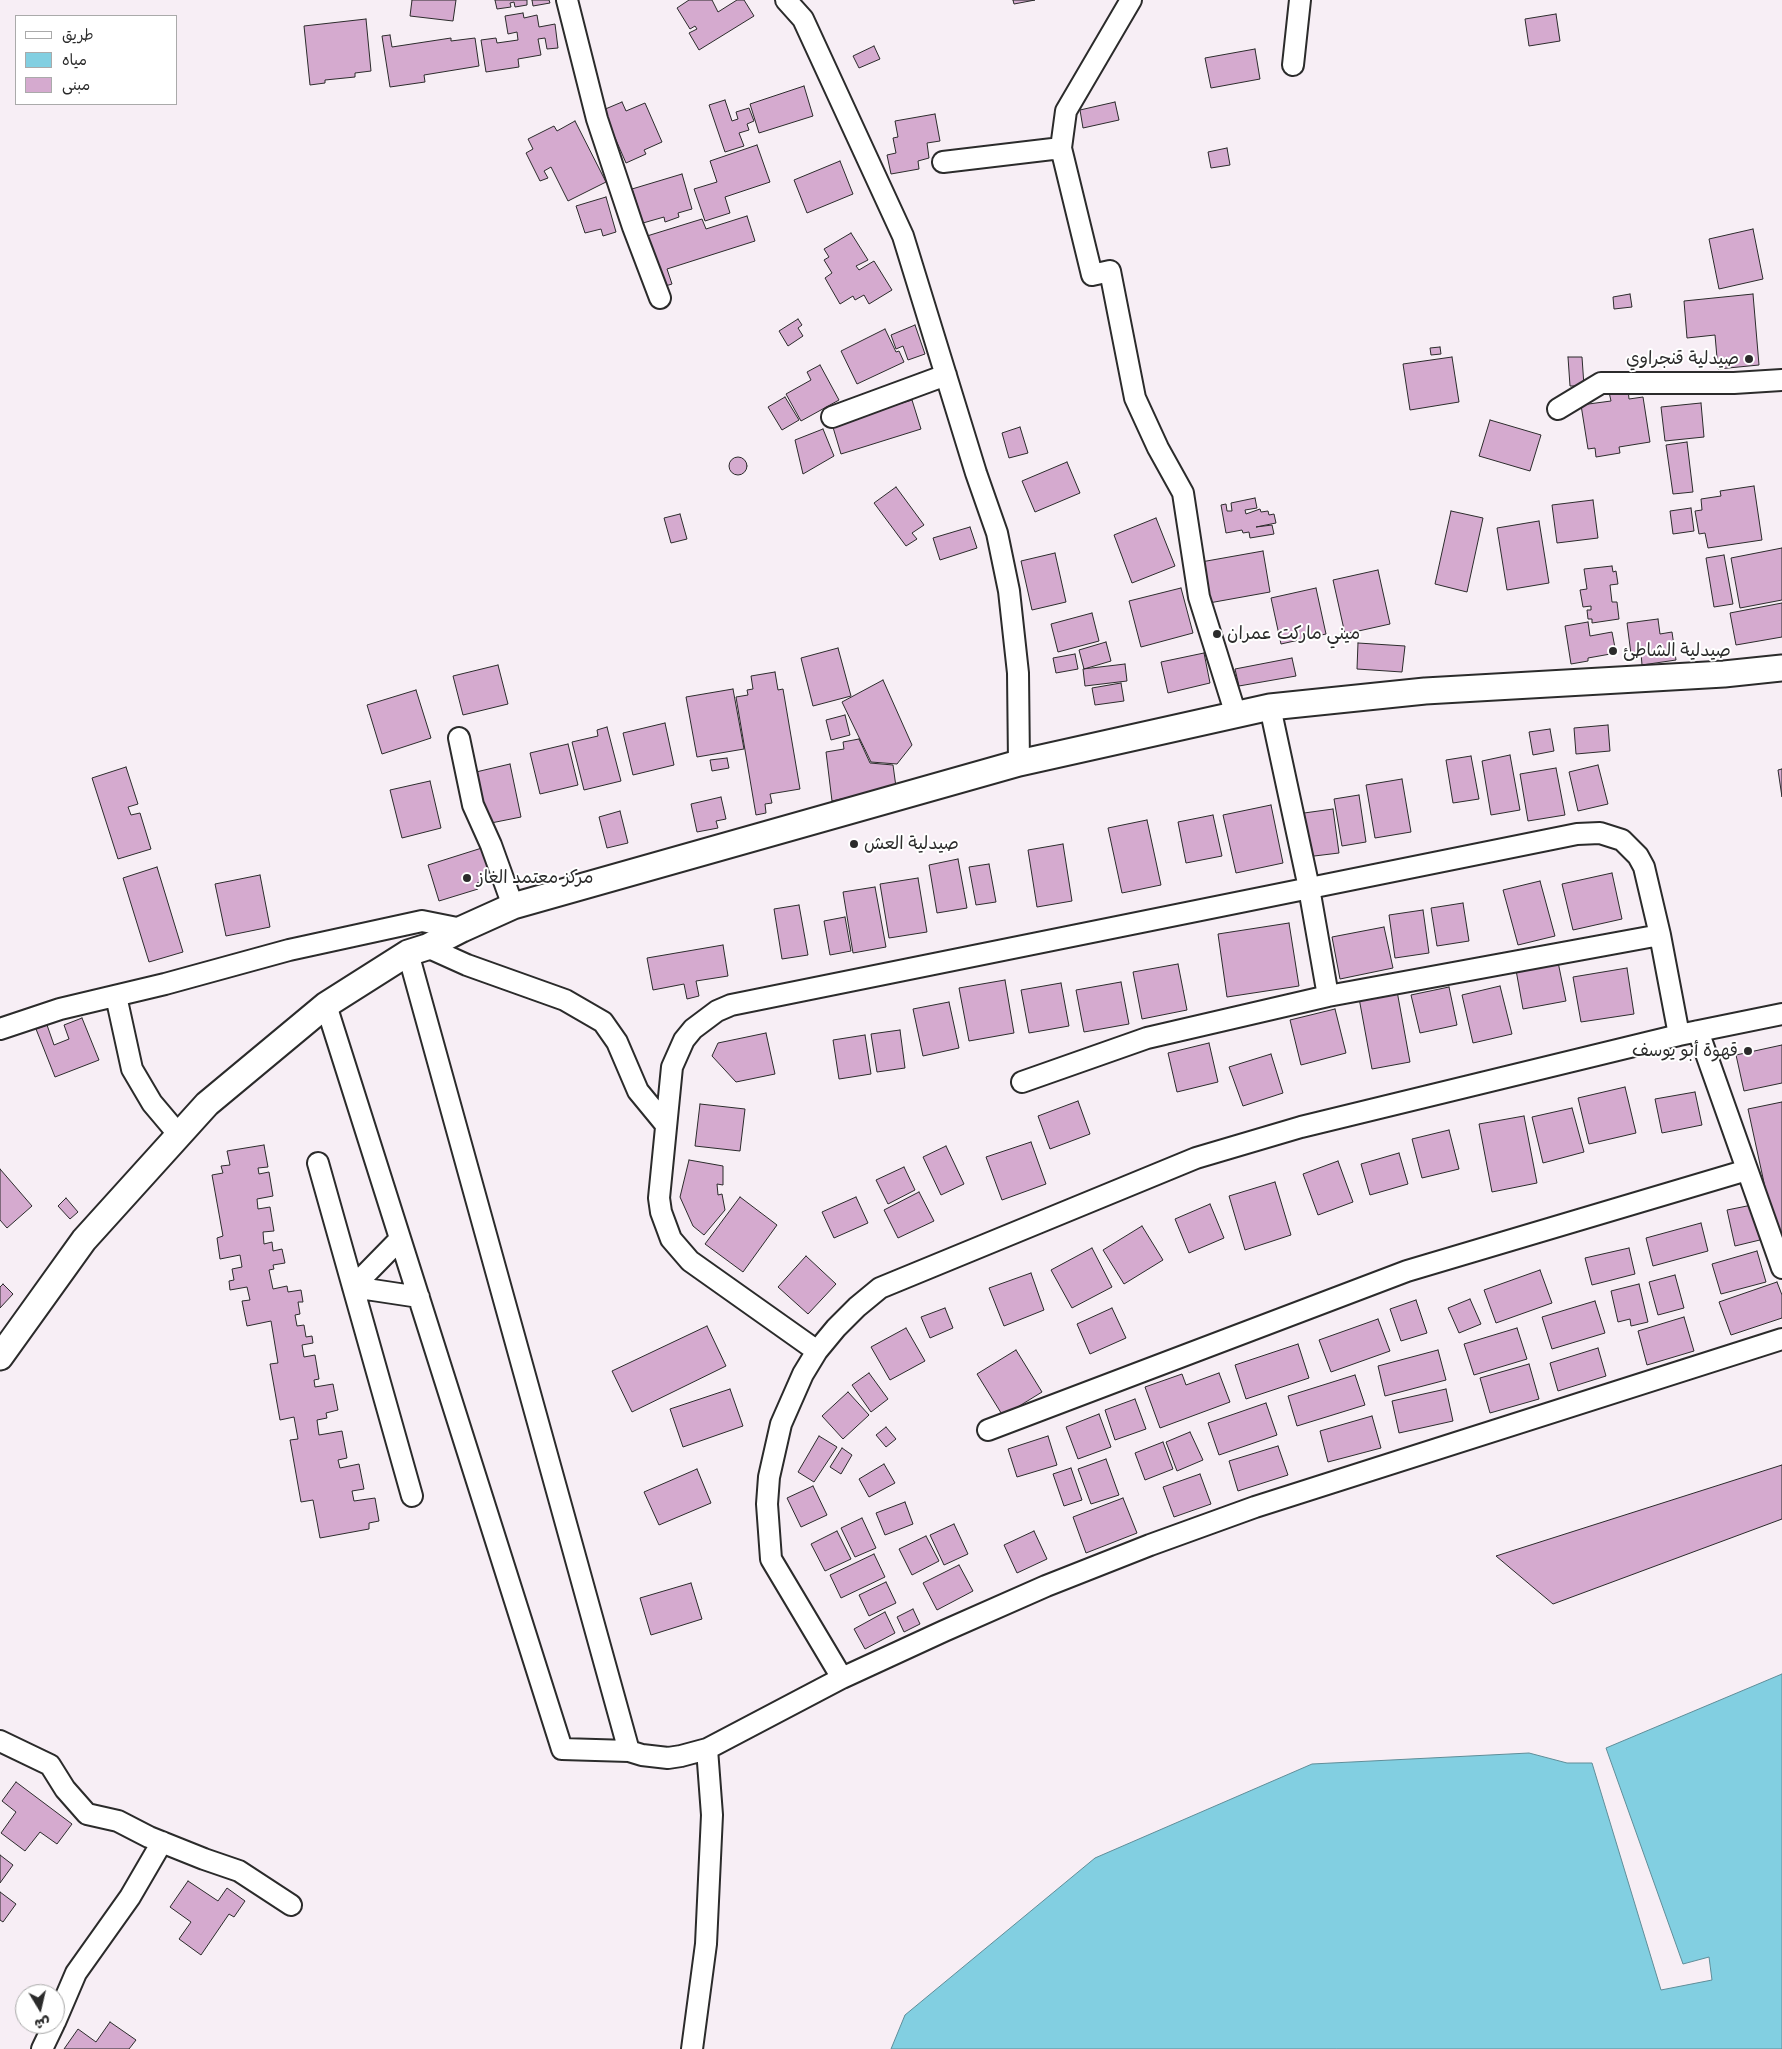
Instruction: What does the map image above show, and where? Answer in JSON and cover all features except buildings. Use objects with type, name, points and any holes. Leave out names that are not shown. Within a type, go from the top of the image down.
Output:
[{"type":"main road","points":[[0,1357],[84,1240],[207,1104],[326,1005],[418,950],[513,906],[1019,763],[1270,708],[1425,691],[1724,674],[1782,668]]},
{"type":"street","points":[[567,0],[597,119],[633,227],[660,298]]},
{"type":"street","points":[[786,0],[803,19],[903,236],[997,533],[1009,591],[1018,673],[1019,763]]},
{"type":"street","points":[[1131,0],[1066,111],[1061,148],[1092,275],[1110,271],[1135,398],[1158,448],[1184,493],[1199,597],[1236,715]]},
{"type":"street","points":[[1293,65],[1300,0]]},
{"type":"street","points":[[943,162],[1061,148]]},
{"type":"street","points":[[832,417],[946,375]]},
{"type":"street","points":[[1558,409],[1602,383],[1734,383],[1782,380]]},
{"type":"street","points":[[1270,708],[1309,888],[1328,996]]},
{"type":"street","points":[[459,738],[473,805],[491,846],[513,906]]},
{"type":"street","points":[[817,1351],[701,1270],[684,1256],[665,1226],[659,1198],[672,1068],[684,1040],[704,1019],[731,1006],[1577,834],[1600,833],[1622,840],[1638,856],[1644,866],[1660,935],[1689,1033],[1747,1170],[1782,1268]]},
{"type":"street","points":[[0,1029],[60,1009],[289,950],[422,921],[462,928]]},
{"type":"street","points":[[1022,1082],[1147,1038],[1328,996],[1660,935]]},
{"type":"street","points":[[418,950],[467,965],[565,1000],[603,1022],[617,1042],[638,1091],[666,1125]]},
{"type":"street","points":[[418,950],[629,1751]]},
{"type":"street","points":[[116,996],[132,1069],[152,1103],[180,1135]]},
{"type":"street","points":[[326,1005],[562,1749],[629,1751],[642,1755],[668,1758],[707,1749],[842,1678],[1046,1586],[1150,1545],[1255,1507],[1782,1339]]},
{"type":"street","points":[[842,1678],[771,1559],[767,1495],[773,1450],[780,1424],[803,1374],[817,1351],[843,1321],[880,1288],[1196,1158],[1301,1127],[1689,1033],[1782,1014]]},
{"type":"street","points":[[318,1163],[412,1496]]},
{"type":"street","points":[[988,1430],[1407,1271],[1747,1170]]},
{"type":"street","points":[[353,1287],[400,1239]]},
{"type":"street","points":[[353,1287],[419,1297]]},
{"type":"street","points":[[0,1741],[50,1765],[65,1789],[87,1814],[118,1821],[162,1842],[239,1871],[291,1905]]},
{"type":"street","points":[[692,2049],[706,1944],[712,1815],[707,1749]]},
{"type":"street","points":[[65,1998],[76,1973],[130,1897],[162,1842]]},
{"type":"street","points":[[42,2049],[49,2034]]},
{"type":"water","points":[[1782,1674],[1782,2049],[891,2049],[905,2015],[1095,1858],[1312,1764],[1529,1753],[1567,1763],[1592,1763],[1661,1990],[1712,1980],[1709,1957],[1683,1964],[1606,1748]]},
{"type":"place","name":"صيدلية قنجراوي","points":[[1749,359]]},
{"type":"place","name":"ميني ماركت عمران","points":[[1217,634]]},
{"type":"place","name":"صيدلية الشاطئ","points":[[1613,651]]},
{"type":"place","name":"صيدلية العش","points":[[854,844]]},
{"type":"place","name":"مركز معتمد الغاز","points":[[467,878]]},
{"type":"place","name":"قهوة أبو يوسف","points":[[1748,1051]]}]
